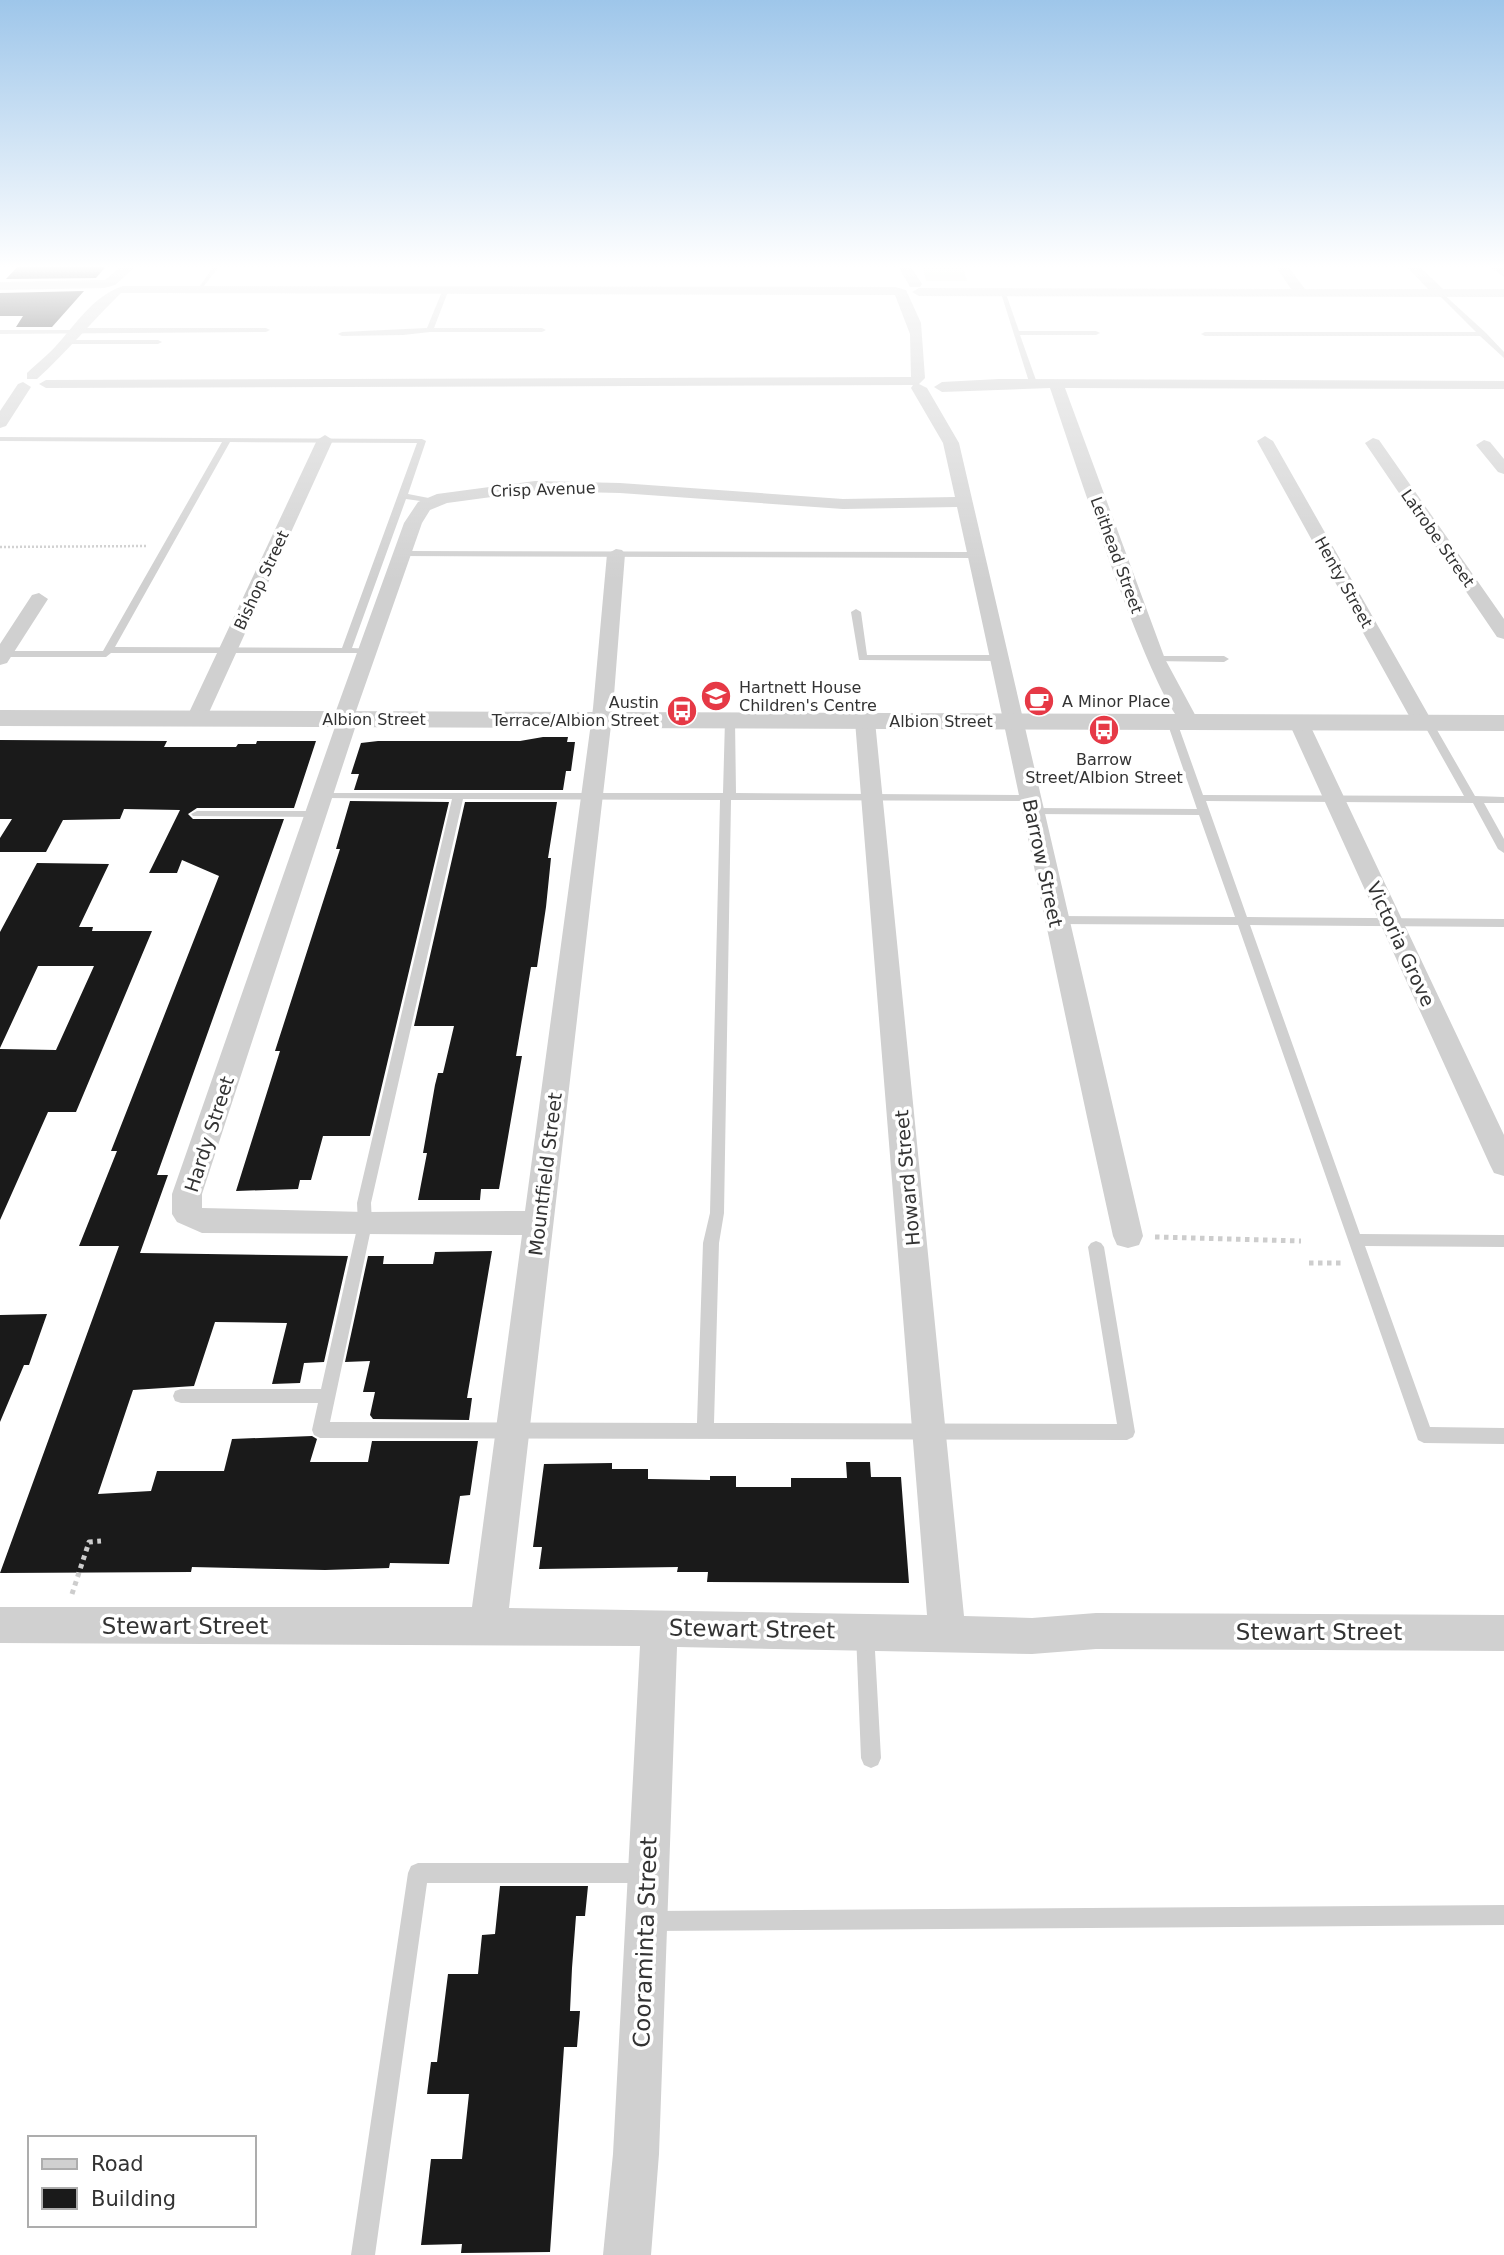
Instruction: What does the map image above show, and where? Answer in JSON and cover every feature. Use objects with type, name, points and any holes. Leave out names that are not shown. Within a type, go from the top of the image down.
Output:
[{"type":"street","points":[[5,417],[29,381],[40,369]]},
{"type":"street","points":[[917,383],[918,369]]},
{"type":"street","points":[[930,369],[939,383],[934,412]]},
{"type":"street","points":[[29,381],[1504,385]]},
{"type":"street","name":"Barrow Street","points":[[917,383],[951,443],[1011,707],[1055,920],[1128,1237]]},
{"type":"street","name":"Leithead Street","points":[[1056,383],[1155,659],[1173,688],[1180,722]]},
{"type":"street","name":"Bishop Street","points":[[195,719],[326,440]]},
{"type":"street","name":"Henty Street","points":[[1265,441],[1425,723]]},
{"type":"street","name":"Latrobe Street","points":[[1373,443],[1504,633]]},
{"type":"street","points":[[1484,445],[1504,470]]},
{"type":"street","name":"Crisp Avenue","points":[[435,500],[498,489],[561,485],[831,503],[893,504],[964,498]]},
{"type":"street","points":[[346,719],[418,513],[435,500]]},
{"type":"street","name":"Mountfield Street","points":[[488,1627],[592,796],[617,554]]},
{"type":"street","points":[[1,656],[40,599]]},
{"type":"street","name":"Albion Street","points":[[0,718],[865,721],[1011,707],[1180,722],[1504,723]]},
{"type":"street","name":"Hardy Street","points":[[346,719],[186,1205],[187,1214],[202,1221],[539,1223]]},
{"type":"street","name":"Howard Street","points":[[865,721],[947,1634]]},
{"type":"street","name":"Victoria Grove","points":[[1299,723],[1504,1165]]},
{"type":"street","name":"Stewart Street","points":[[0,1625],[659,1628],[1032,1636],[1096,1631],[1504,1633]]},
{"type":"street","name":"Cooraminta Street","points":[[627,2255],[636,2154],[659,1628]]},
{"type":"lane","points":[[1028,369],[1033,383]]},
{"type":"lane","points":[[0,439],[422,441],[346,651]]},
{"type":"lane","points":[[1,656],[106,654],[227,440]]},
{"type":"lane","points":[[402,496],[435,500]]},
{"type":"lane","points":[[402,554],[976,555]]},
{"type":"lane","points":[[372,578],[394,577]]},
{"type":"lane","points":[[856,612],[862,658],[999,658]]},
{"type":"lane","points":[[108,650],[368,651]]},
{"type":"lane","points":[[1155,659],[1224,659]]},
{"type":"lane","points":[[705,1430],[711,1243],[718,1213],[730,720]]},
{"type":"lane","points":[[1180,722],[1198,798],[1424,1435],[1504,1436]]},
{"type":"lane","points":[[1425,723],[1504,849]]},
{"type":"lane","points":[[197,814],[458,795],[872,797],[1203,812]]},
{"type":"lane","points":[[458,795],[364,1203],[365,1224],[320,1430],[1127,1432],[1096,1247]]},
{"type":"lane","points":[[1198,798],[1504,800]]},
{"type":"lane","points":[[1055,920],[1504,923]]},
{"type":"lane","points":[[1357,1240],[1504,1241]]},
{"type":"lane","points":[[181,1396],[328,1396]]},
{"type":"lane","points":[[865,1631],[871,1758]]},
{"type":"lane","points":[[363,2255],[418,1873],[647,1873]]},
{"type":"lane","points":[[646,1921],[1504,1915]]},
{"type":"path","points":[[0,547],[167,546]]},
{"type":"path","points":[[1128,1237],[1301,1241]]},
{"type":"path","points":[[1309,1263],[1364,1264]]},
{"type":"path","points":[[71,1595],[89,1542],[101,1541]]},
{"type":"building","points":[[568,737],[567,742],[575,742],[571,771],[566,771],[563,790],[354,790],[359,774],[351,774],[361,743],[520,741]]},
{"type":"building","points":[[0,740],[167,741],[164,747],[236,747],[238,744],[256,744],[257,741],[316,741],[294,808],[197,808],[188,814],[193,819],[284,819],[157,1175],[168,1175],[140,1253],[348,1256],[324,1362],[304,1363],[300,1383],[272,1384],[287,1323],[215,1322],[194,1386],[133,1390],[98,1494],[151,1491],[157,1471],[224,1471],[232,1439],[312,1436],[317,1439],[310,1462],[368,1462],[372,1441],[478,1441],[470,1495],[460,1496],[449,1564],[390,1563],[389,1568],[325,1570],[192,1567],[191,1572],[0,1573],[119,1246],[79,1246],[117,1151],[111,1151],[219,876],[182,860],[177,873],[149,873],[180,810],[124,809],[120,819],[63,820],[46,852],[0,852],[0,838],[12,819],[0,819]]},
{"type":"building","points":[[350,801],[449,802],[370,1136],[323,1136],[311,1180],[300,1180],[298,1189],[236,1191],[280,1051],[275,1051],[340,849],[336,849]]},
{"type":"building","points":[[465,802],[557,802],[548,858],[551,858],[546,907],[537,967],[531,967],[516,1056],[522,1056],[499,1189],[481,1189],[480,1200],[418,1200],[435,1085],[438,1073],[443,1073],[454,1026],[414,1026]]},
{"type":"building","points":[[37,863],[109,864],[79,927],[93,927],[92,931],[152,931],[76,1112],[48,1112],[0,1220],[0,1049],[56,1050],[94,966],[38,966],[0,1048],[0,932]]},
{"type":"building","points":[[492,1251],[467,1398],[472,1398],[469,1420],[373,1419],[370,1415],[375,1392],[363,1392],[370,1361],[345,1362],[368,1256],[384,1256],[383,1264],[433,1264],[435,1252]]},
{"type":"building","points":[[47,1314],[29,1365],[24,1365],[0,1422],[0,1315]]},
{"type":"building","points":[[846,1462],[870,1462],[871,1477],[901,1477],[909,1583],[707,1582],[708,1572],[677,1572],[678,1567],[539,1569],[542,1547],[533,1547],[544,1464],[612,1463],[612,1469],[648,1469],[648,1479],[710,1480],[710,1476],[736,1476],[736,1487],[791,1487],[791,1478],[847,1478]]},
{"type":"building","points":[[500,1886],[588,1886],[585,1916],[576,1916],[570,2011],[580,2011],[577,2047],[564,2047],[550,2252],[461,2253],[462,2244],[421,2245],[431,2159],[462,2159],[469,2094],[427,2094],[431,2062],[437,2062],[448,1974],[478,1974],[482,1935],[495,1934]]},
{"type":"place","name":"Hartnett House Children's Centre","points":[[716,696]]},
{"type":"place","name":"A Minor Place","points":[[1039,701]]},
{"type":"place","name":"Austin Terrace/Albion Street","points":[[682,711]]},
{"type":"place","name":"Barrow Street/Albion Street","points":[[1104,730]]}]
